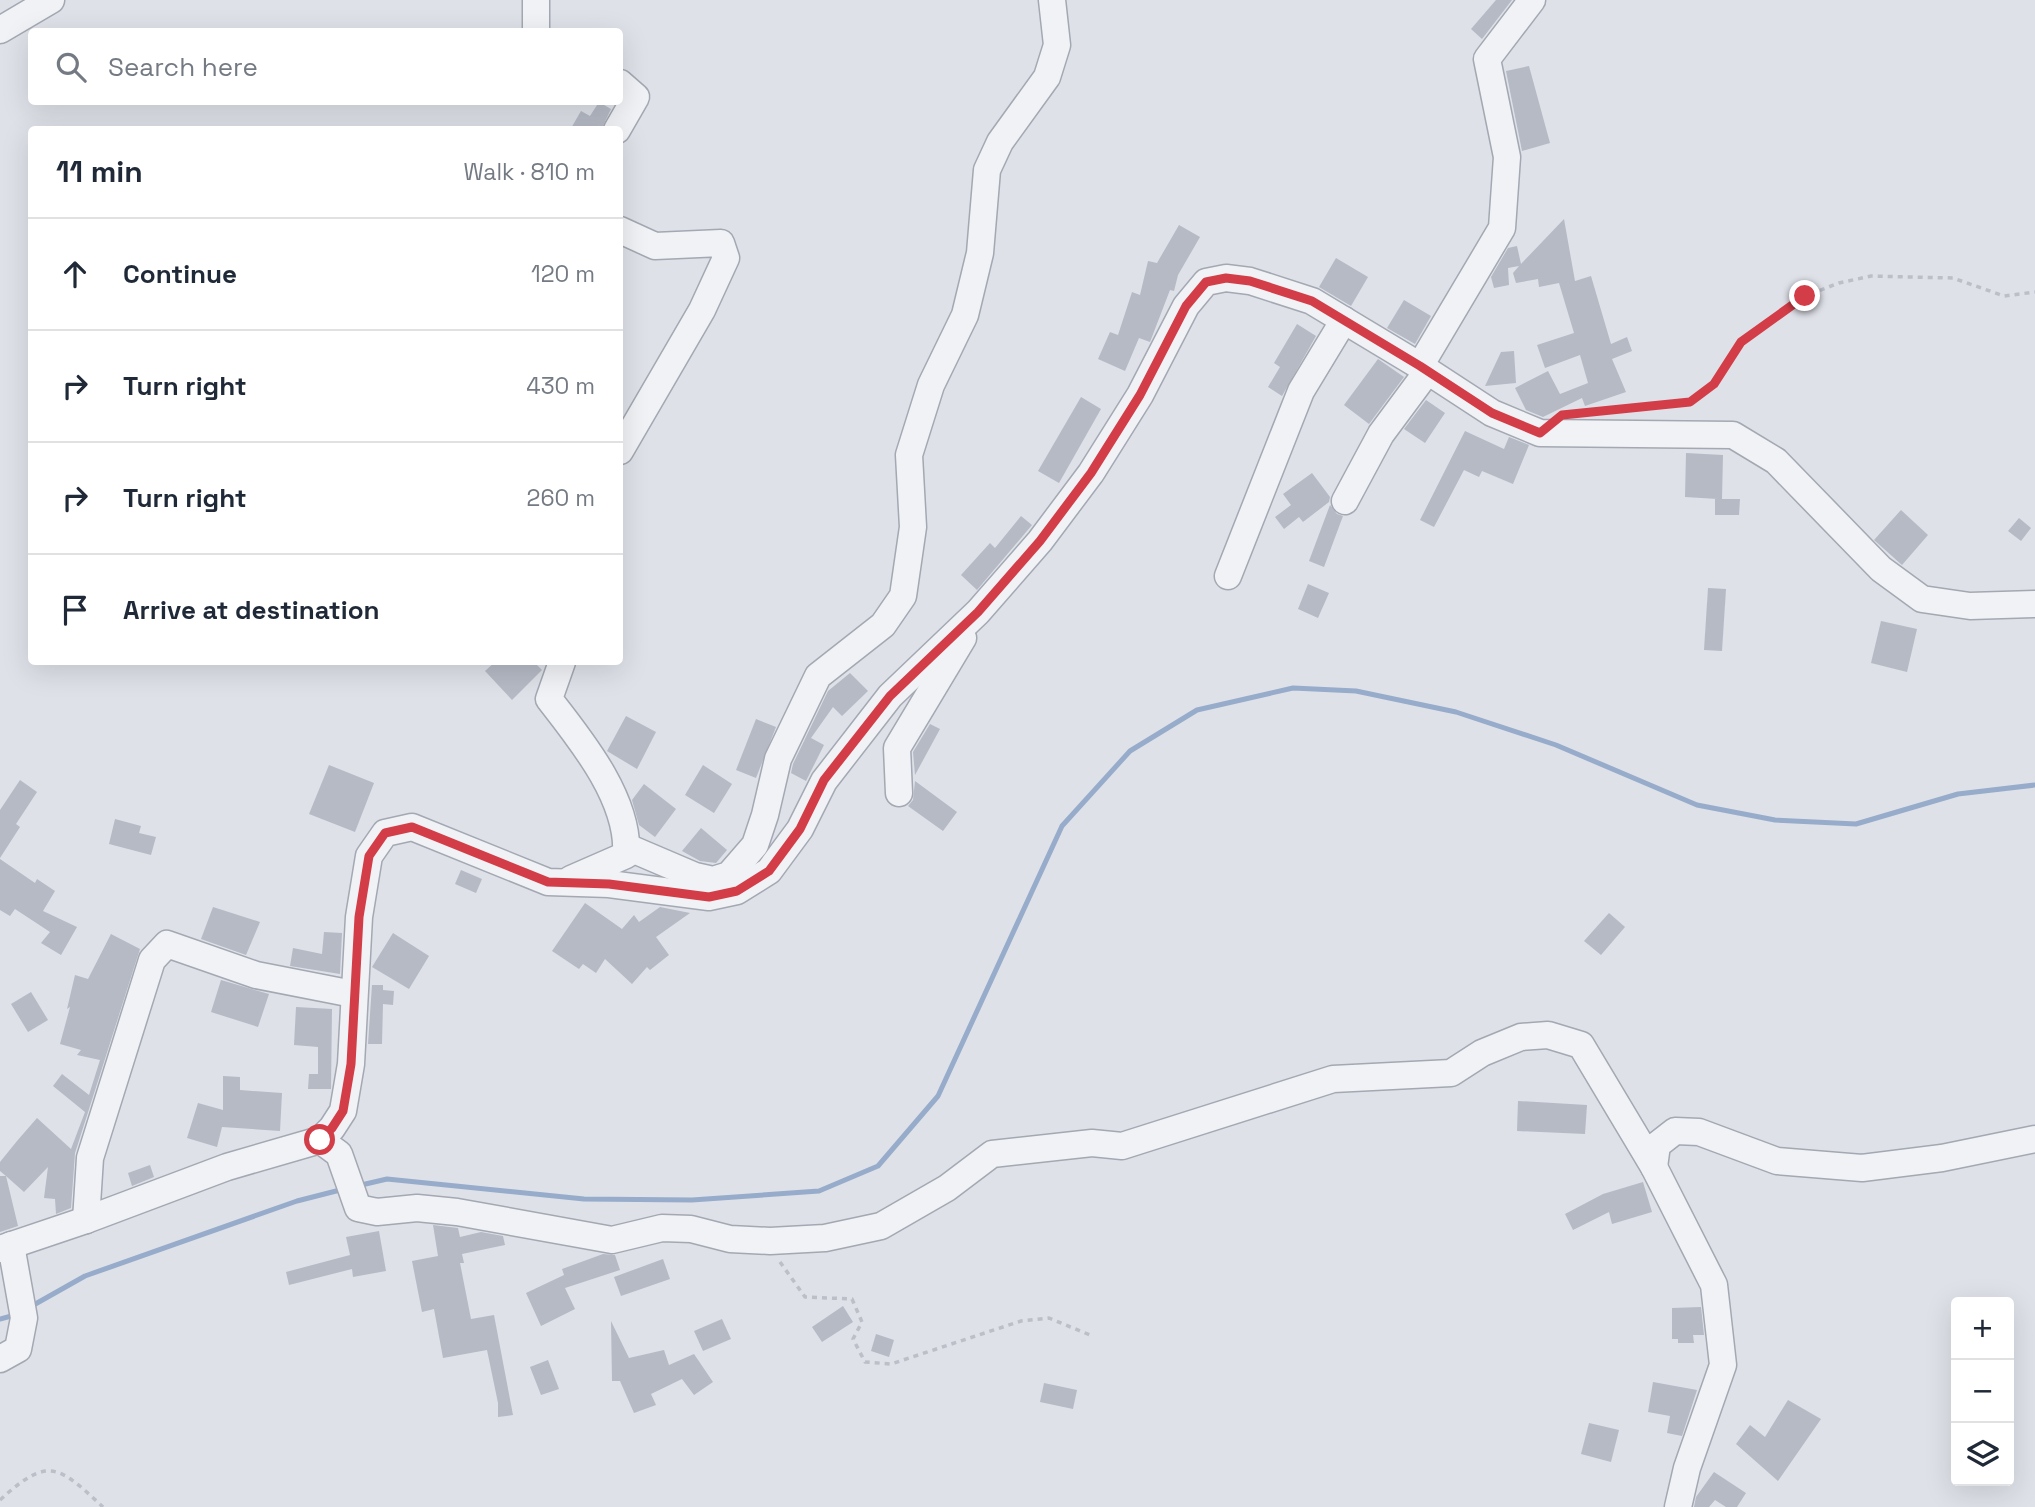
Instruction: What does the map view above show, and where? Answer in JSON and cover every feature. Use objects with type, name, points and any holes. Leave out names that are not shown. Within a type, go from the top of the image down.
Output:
[{"type":"street","points":[[0,30],[51,0]]},
{"type":"street","points":[[536,0],[536,28]]},
{"type":"street","points":[[627,847],[695,876],[713,880],[729,875],[755,845],[778,759],[818,676],[883,625],[903,596],[913,527],[909,455],[931,385],[965,315],[980,253],[987,170],[1000,142],[1047,77],[1057,45],[1052,0]]},
{"type":"street","points":[[1345,501],[1381,434],[1423,369],[1502,228],[1507,157],[1487,59],[1532,0]]},
{"type":"street","points":[[619,126],[636,97],[623,86]]},
{"type":"street","points":[[623,231],[655,246],[721,243],[726,258],[702,310],[623,446]]},
{"type":"street","points":[[0,1359],[18,1349],[22,1306],[6,1247],[227,1167],[320,1140],[332,1128],[343,1111],[351,1064],[359,917],[369,856],[385,833],[412,827],[548,882],[609,884],[709,897],[737,891],[769,871],[800,829],[824,780],[890,696],[978,612],[1040,541],[1091,473],[1140,395],[1186,306],[1206,282],[1226,278],[1250,281],[1312,301],[1492,413],[1540,433],[1733,435],[1776,461],[1881,569],[1922,599],[1970,606],[2035,604]]},
{"type":"street","points":[[1228,576],[1301,391],[1344,320]]},
{"type":"street","points":[[899,793],[897,748],[978,612]]},
{"type":"street","points":[[561,665],[549,699],[598,763],[628,837],[626,855],[565,882]]},
{"type":"street","points":[[86,1220],[90,1158],[152,960],[167,944],[256,975],[353,994]]},
{"type":"street","points":[[320,1140],[339,1154],[358,1208],[377,1212],[417,1208],[457,1212],[612,1240],[662,1228],[691,1229],[730,1239],[770,1241],[825,1238],[881,1226],[947,1188],[992,1154],[1092,1143],[1122,1146],[1333,1080],[1451,1073],[1495,1048],[1521,1037],[1548,1035],[1581,1045],[1654,1167],[1714,1285],[1723,1365],[1687,1468],[1678,1507]]},
{"type":"street","points":[[1654,1167],[1657,1145],[1675,1131],[1699,1132],[1777,1161],[1862,1168],[1942,1158],[2035,1139]]},
{"type":"path","points":[[1600,411],[1690,402],[1714,384],[1741,342],[1805,296],[1839,283],[1871,276],[1953,278],[2004,296],[2035,292]]},
{"type":"path","points":[[770,1241],[785,1272],[805,1297],[852,1299],[862,1322],[853,1339],[865,1362],[891,1364],[1020,1321],[1049,1318],[1090,1335]]},
{"type":"path","points":[[0,1500],[26,1476],[41,1470],[59,1471],[103,1507]]},
{"type":"building","points":[[1496,0],[1512,0],[1482,39],[1471,29]]},
{"type":"building","points":[[1529,66],[1550,143],[1522,151],[1506,71]]},
{"type":"building","points":[[597,105],[611,109],[603,126],[572,126],[581,111],[590,116]]},
{"type":"building","points":[[1564,219],[1575,281],[1591,276],[1611,344],[1627,337],[1632,351],[1612,359],[1626,392],[1585,406],[1582,398],[1543,417],[1526,410],[1515,388],[1548,371],[1560,394],[1588,383],[1580,355],[1545,368],[1537,345],[1574,333],[1559,283],[1539,287],[1538,279],[1516,283],[1513,273],[1519,266],[1508,268],[1509,285],[1494,288],[1491,277],[1508,248],[1517,246],[1521,264]]},
{"type":"building","points":[[1179,225],[1200,237],[1178,275],[1174,291],[1170,290],[1150,342],[1139,338],[1125,371],[1098,359],[1110,332],[1118,335],[1132,292],[1140,295],[1148,261],[1157,263]]},
{"type":"building","points":[[1336,258],[1368,277],[1351,306],[1319,287]]},
{"type":"building","points":[[1404,300],[1431,316],[1415,344],[1387,328]]},
{"type":"building","points":[[1297,324],[1316,336],[1282,396],[1268,387],[1280,367],[1274,363]]},
{"type":"building","points":[[1514,351],[1516,383],[1485,386],[1501,352]]},
{"type":"building","points":[[1378,359],[1404,377],[1369,424],[1344,405]]},
{"type":"building","points":[[1081,397],[1101,409],[1059,483],[1038,471]]},
{"type":"building","points":[[1426,400],[1445,413],[1425,443],[1404,429]]},
{"type":"building","points":[[1465,431],[1504,449],[1509,437],[1529,445],[1513,484],[1482,471],[1479,477],[1464,470],[1434,527],[1420,520]]},
{"type":"building","points":[[1686,453],[1723,455],[1722,499],[1740,499],[1739,515],[1715,515],[1715,499],[1685,497]]},
{"type":"building","points":[[1312,473],[1330,497],[1329,502],[1303,522],[1299,517],[1284,529],[1275,517],[1291,505],[1283,494]]},
{"type":"building","points":[[1330,505],[1337,514],[1343,516],[1324,567],[1309,561]]},
{"type":"building","points":[[1901,510],[1928,535],[1902,565],[1874,540]]},
{"type":"building","points":[[1021,516],[1032,525],[977,590],[961,575],[990,543],[995,548]]},
{"type":"building","points":[[2019,518],[2031,528],[2021,541],[2008,531]]},
{"type":"building","points":[[1308,584],[1329,593],[1318,618],[1298,609]]},
{"type":"building","points":[[1708,588],[1726,589],[1722,651],[1704,650]]},
{"type":"building","points":[[1881,621],[1917,629],[1907,672],[1871,663]]},
{"type":"building","points":[[492,665],[537,665],[542,670],[512,700],[485,671]]},
{"type":"building","points":[[850,673],[868,691],[842,716],[833,707],[811,738],[824,745],[806,781],[791,773],[793,764],[828,691]]},
{"type":"building","points":[[626,716],[656,732],[637,769],[607,751]]},
{"type":"building","points":[[756,719],[776,727],[756,778],[736,770]]},
{"type":"building","points":[[930,724],[940,729],[915,775],[913,752]]},
{"type":"building","points":[[329,765],[374,783],[355,832],[309,814]]},
{"type":"building","points":[[703,765],[732,784],[714,813],[685,795]]},
{"type":"building","points":[[20,780],[37,792],[16,824],[20,827],[0,858],[0,810]]},
{"type":"building","points":[[915,781],[957,812],[943,831],[908,806],[913,800]]},
{"type":"building","points":[[644,784],[676,809],[655,837],[639,825],[632,800]]},
{"type":"building","points":[[115,819],[141,826],[139,833],[156,837],[151,855],[109,844]]},
{"type":"building","points":[[701,828],[727,850],[716,863],[700,861],[682,851]]},
{"type":"building","points":[[0,859],[35,883],[37,879],[55,891],[43,911],[77,927],[61,955],[41,943],[50,932],[15,909],[10,916],[0,910]]},
{"type":"building","points":[[461,870],[482,879],[476,893],[455,884]]},
{"type":"building","points":[[585,903],[622,929],[634,915],[639,922],[660,907],[690,913],[656,937],[669,955],[650,970],[647,967],[632,984],[605,959],[596,973],[583,964],[579,969],[552,951]]},
{"type":"building","points":[[213,907],[260,922],[246,955],[201,939]]},
{"type":"building","points":[[1609,913],[1625,927],[1601,955],[1584,941]]},
{"type":"building","points":[[324,932],[342,933],[340,974],[290,966],[293,948],[322,954]]},
{"type":"building","points":[[393,933],[429,956],[409,989],[372,967]]},
{"type":"building","points":[[111,934],[140,949],[75,1153],[71,1208],[56,1214],[55,1199],[44,1198],[48,1167],[24,1192],[0,1171],[0,1162],[37,1118],[71,1149],[85,1112],[53,1086],[62,1074],[89,1095],[100,1060],[77,1055],[81,1050],[60,1044],[75,975],[88,979]]},
{"type":"building","points":[[221,980],[269,994],[258,1027],[211,1012]]},
{"type":"building","points":[[372,985],[383,985],[383,990],[394,991],[393,1005],[383,1004],[382,1044],[368,1044]]},
{"type":"building","points":[[31,992],[48,1020],[28,1032],[11,1004]]},
{"type":"building","points":[[296,1007],[332,1009],[331,1089],[308,1089],[309,1074],[318,1074],[318,1047],[294,1045]]},
{"type":"building","points":[[223,1076],[240,1077],[240,1090],[282,1093],[280,1131],[222,1127],[217,1147],[187,1138],[198,1103],[223,1110]]},
{"type":"building","points":[[1518,1101],[1587,1105],[1585,1134],[1517,1131]]},
{"type":"building","points":[[150,1165],[154,1177],[132,1186],[128,1173]]},
{"type":"building","points":[[0,1176],[6,1176],[18,1226],[0,1232]]},
{"type":"building","points":[[1643,1182],[1652,1212],[1612,1224],[1609,1212],[1573,1230],[1565,1214],[1603,1194]]},
{"type":"building","points":[[433,1225],[458,1228],[460,1237],[481,1232],[503,1236],[505,1245],[462,1254],[464,1263],[460,1263],[471,1319],[494,1315],[513,1415],[498,1417],[498,1403],[487,1350],[443,1358],[434,1309],[422,1312],[412,1261],[438,1256]]},
{"type":"building","points":[[379,1231],[386,1271],[353,1277],[352,1269],[289,1285],[286,1272],[350,1255],[346,1237]]},
{"type":"building","points":[[603,1254],[615,1255],[620,1270],[565,1288],[575,1309],[541,1326],[526,1293],[564,1275],[562,1269]]},
{"type":"building","points":[[663,1259],[670,1279],[621,1296],[614,1277]]},
{"type":"building","points":[[843,1306],[853,1322],[822,1342],[812,1327]]},
{"type":"building","points":[[1701,1307],[1704,1335],[1693,1335],[1694,1343],[1678,1343],[1678,1339],[1672,1339],[1672,1308]]},
{"type":"building","points":[[722,1319],[731,1339],[703,1351],[694,1331]]},
{"type":"building","points":[[611,1321],[629,1358],[664,1350],[669,1365],[694,1354],[713,1382],[694,1395],[682,1379],[651,1394],[656,1405],[634,1413],[620,1381],[612,1381]]},
{"type":"building","points":[[876,1334],[894,1340],[889,1357],[871,1351]]},
{"type":"building","points":[[548,1360],[559,1389],[541,1395],[530,1367]]},
{"type":"building","points":[[1653,1382],[1697,1390],[1682,1436],[1667,1433],[1670,1416],[1648,1412]]},
{"type":"building","points":[[1044,1383],[1077,1390],[1073,1409],[1040,1402]]},
{"type":"building","points":[[1788,1400],[1821,1419],[1778,1481],[1736,1444],[1750,1425],[1765,1437]]},
{"type":"building","points":[[1589,1423],[1619,1430],[1611,1462],[1581,1454]]},
{"type":"building","points":[[1714,1472],[1746,1493],[1737,1507],[1726,1507],[1715,1500],[1709,1507],[1694,1507],[1696,1497]]},
{"type":"waterway","points":[[357,1186],[387,1179],[584,1199],[692,1200],[819,1191],[878,1166],[938,1096],[1062,826],[1130,751],[1197,710],[1293,688],[1356,691],[1456,712],[1556,745],[1697,805],[1775,820],[1856,824],[1958,794],[2035,785]]},
{"type":"waterway","points":[[30,1307],[85,1276],[297,1201],[344,1189]]},
{"type":"waterway","points":[[0,1319],[15,1315]]},
{"type":"route","points":[[320,1140],[343,1111],[351,1064],[359,917],[369,856],[385,833],[412,827],[548,882],[609,884],[709,897],[737,891],[769,871],[800,829],[824,780],[890,696],[978,612],[1040,541],[1091,473],[1140,395],[1186,306],[1206,282],[1226,278],[1250,281],[1312,301],[1492,413],[1540,433],[1562,415],[1690,402],[1714,384],[1741,342],[1805,296]]}]
